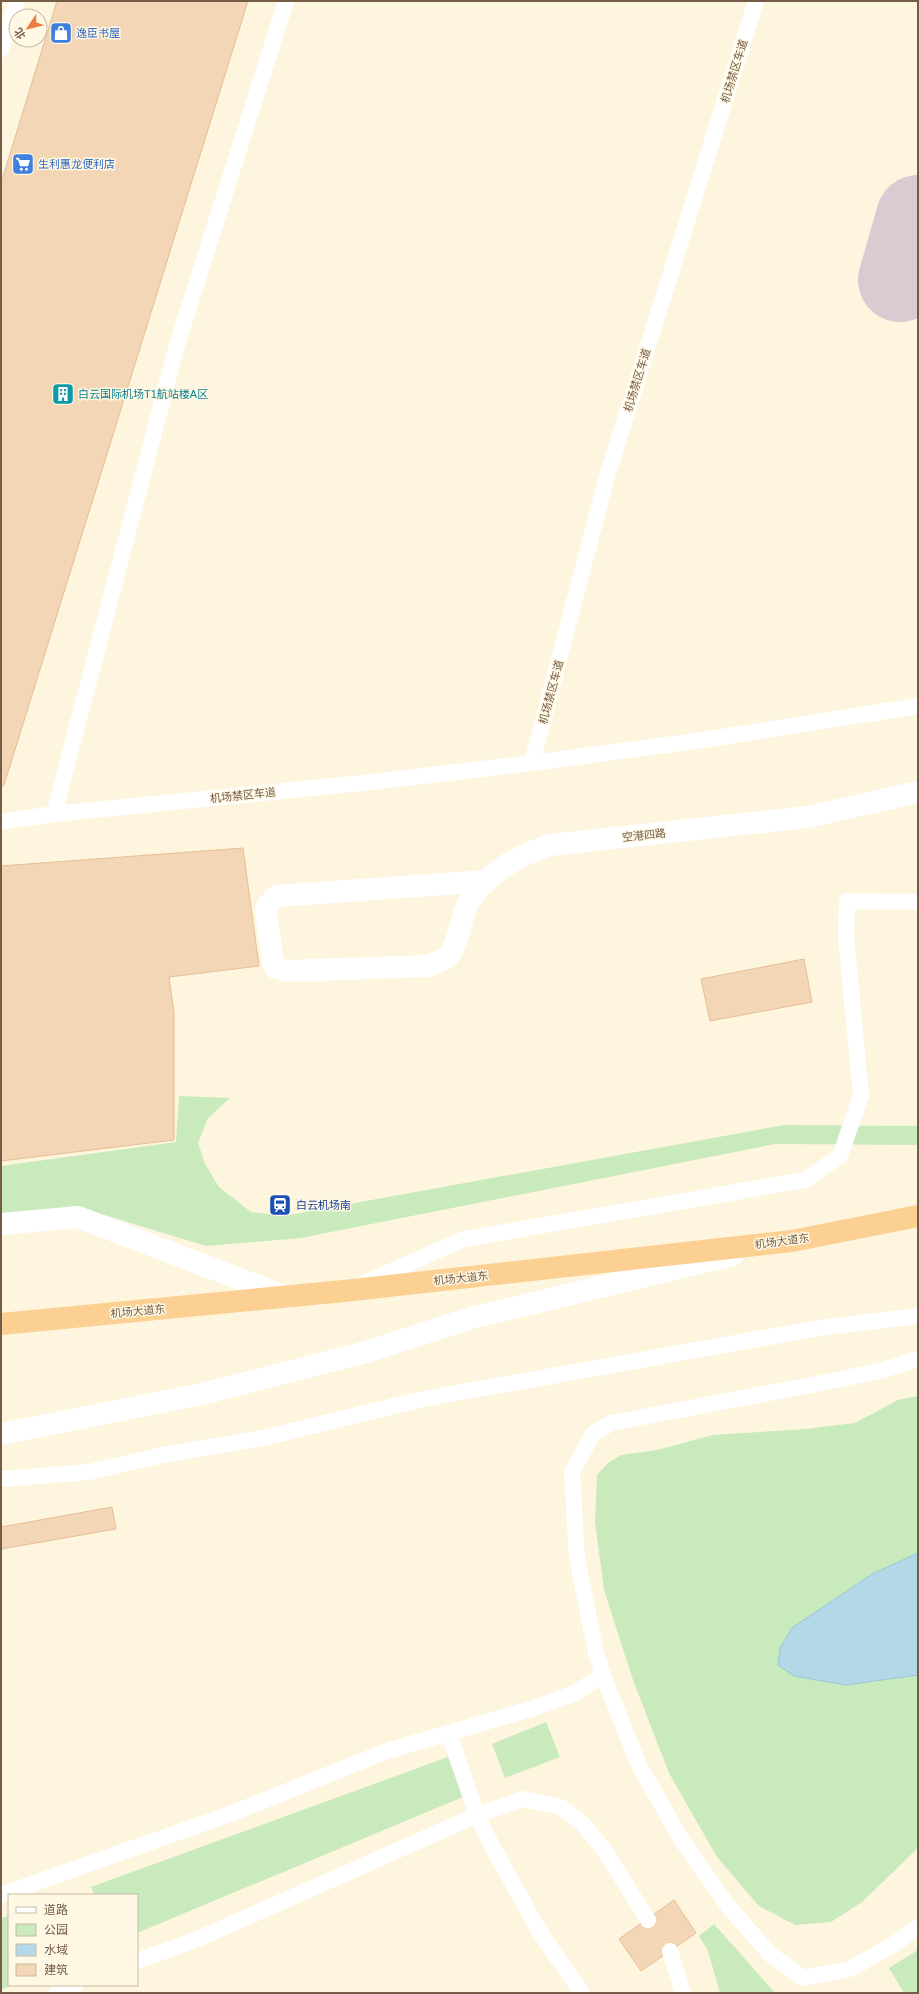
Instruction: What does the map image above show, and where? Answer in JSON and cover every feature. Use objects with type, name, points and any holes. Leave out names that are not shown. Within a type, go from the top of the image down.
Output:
[{"type":"highway","name":"机场大道东","points":[[1,1324],[344,1291],[792,1241],[918,1216]]},
{"type":"main road","name":"空港四路","points":[[487,881],[277,896],[267,906],[266,913],[273,962],[276,968],[281,970],[427,966],[438,962],[448,955],[453,948],[460,919],[471,898],[487,881],[509,863],[529,852],[550,845],[808,817],[918,792]]},
{"type":"main road","points":[[1,1224],[78,1217],[286,1297]]},
{"type":"main road","points":[[1,1434],[197,1395],[362,1353],[471,1318],[792,1241]]},
{"type":"lane","points":[[1,49],[17,1]]},
{"type":"lane","points":[[54,814],[177,345],[286,1]]},
{"type":"lane","name":"机场禁区车道","points":[[532,763],[606,480],[756,1]]},
{"type":"lane","name":"机场禁区车道","points":[[1,822],[54,814],[372,782],[532,763],[703,740],[918,706]]},
{"type":"lane","points":[[344,1291],[464,1239],[805,1180],[840,1156],[860,1096],[846,937],[847,901],[918,902]]},
{"type":"lane","points":[[1,1479],[89,1472],[163,1455],[263,1438],[423,1399],[825,1327],[918,1316]]},
{"type":"lane","points":[[918,1359],[854,1377],[611,1423],[593,1434],[572,1472],[577,1558],[596,1654],[603,1675],[639,1765],[682,1839],[728,1906],[770,1954],[802,1978],[850,1969],[891,1946],[918,1927]]},
{"type":"lane","points":[[1,1895],[233,1813],[387,1751],[534,1708],[575,1693],[603,1675]]},
{"type":"lane","points":[[449,1734],[477,1815],[491,1844],[541,1934],[582,1993]]},
{"type":"lane","points":[[138,1961],[193,1941],[477,1815],[523,1799],[561,1807],[583,1824],[605,1851],[648,1920]]},
{"type":"lane","points":[[670,1951],[683,1993]]},
{"type":"lane","points":[[57,1993],[74,1986]]},
{"type":"green space","points":[[179,1096],[230,1098],[208,1118],[198,1143],[205,1164],[219,1187],[251,1212],[284,1216],[784,1125],[918,1126],[918,1145],[775,1144],[301,1238],[206,1246],[88,1210],[1,1214],[1,1166],[176,1142]]},
{"type":"green space","points":[[918,1396],[918,1553],[872,1574],[779,1665],[794,1676],[846,1685],[918,1675],[918,1848],[862,1902],[831,1922],[795,1925],[759,1906],[717,1857],[669,1773],[633,1680],[604,1590],[595,1522],[597,1475],[608,1463],[621,1455],[657,1450],[713,1435],[806,1429],[855,1423],[898,1400]]},
{"type":"green space","points":[[546,1722],[560,1757],[505,1778],[492,1744]]},
{"type":"green space","points":[[448,1757],[463,1797],[138,1933],[138,1894],[94,1894],[91,1887]]},
{"type":"green space","points":[[8,1916],[8,1986],[10,1986],[1,1990],[1,1918]]},
{"type":"green space","points":[[714,1924],[775,1993],[720,1993],[708,1951],[699,1936]]},
{"type":"green space","points":[[918,1950],[918,1993],[904,1993],[889,1968]]},
{"type":"water","points":[[918,1553],[918,1675],[846,1685],[794,1676],[778,1665],[780,1648],[792,1628],[872,1574]]},
{"type":"building","name":"白云国际机场T1航站楼A区","points":[[57,1],[248,1],[4,785],[1,787],[1,183],[43,48],[48,48],[48,30]]},
{"type":"building","points":[[243,848],[259,966],[169,977],[174,1013],[174,1140],[1,1161],[1,866]]},
{"type":"building","points":[[804,959],[812,1002],[710,1021],[701,979]]},
{"type":"building","points":[[112,1507],[116,1529],[1,1549],[1,1527]]},
{"type":"building","points":[[674,1900],[696,1933],[641,1971],[619,1939]]},
{"type":"taxiway","points":[[900,280],[918,217]]},
{"type":"place","name":"逸臣书屋","points":[[61,33]]},
{"type":"place","name":"生利惠龙便利店","points":[[23,164]]},
{"type":"place","name":"白云国际机场T1航站楼A区","points":[[63,394]]},
{"type":"place","name":"白云机场南","points":[[280,1205]]}]
